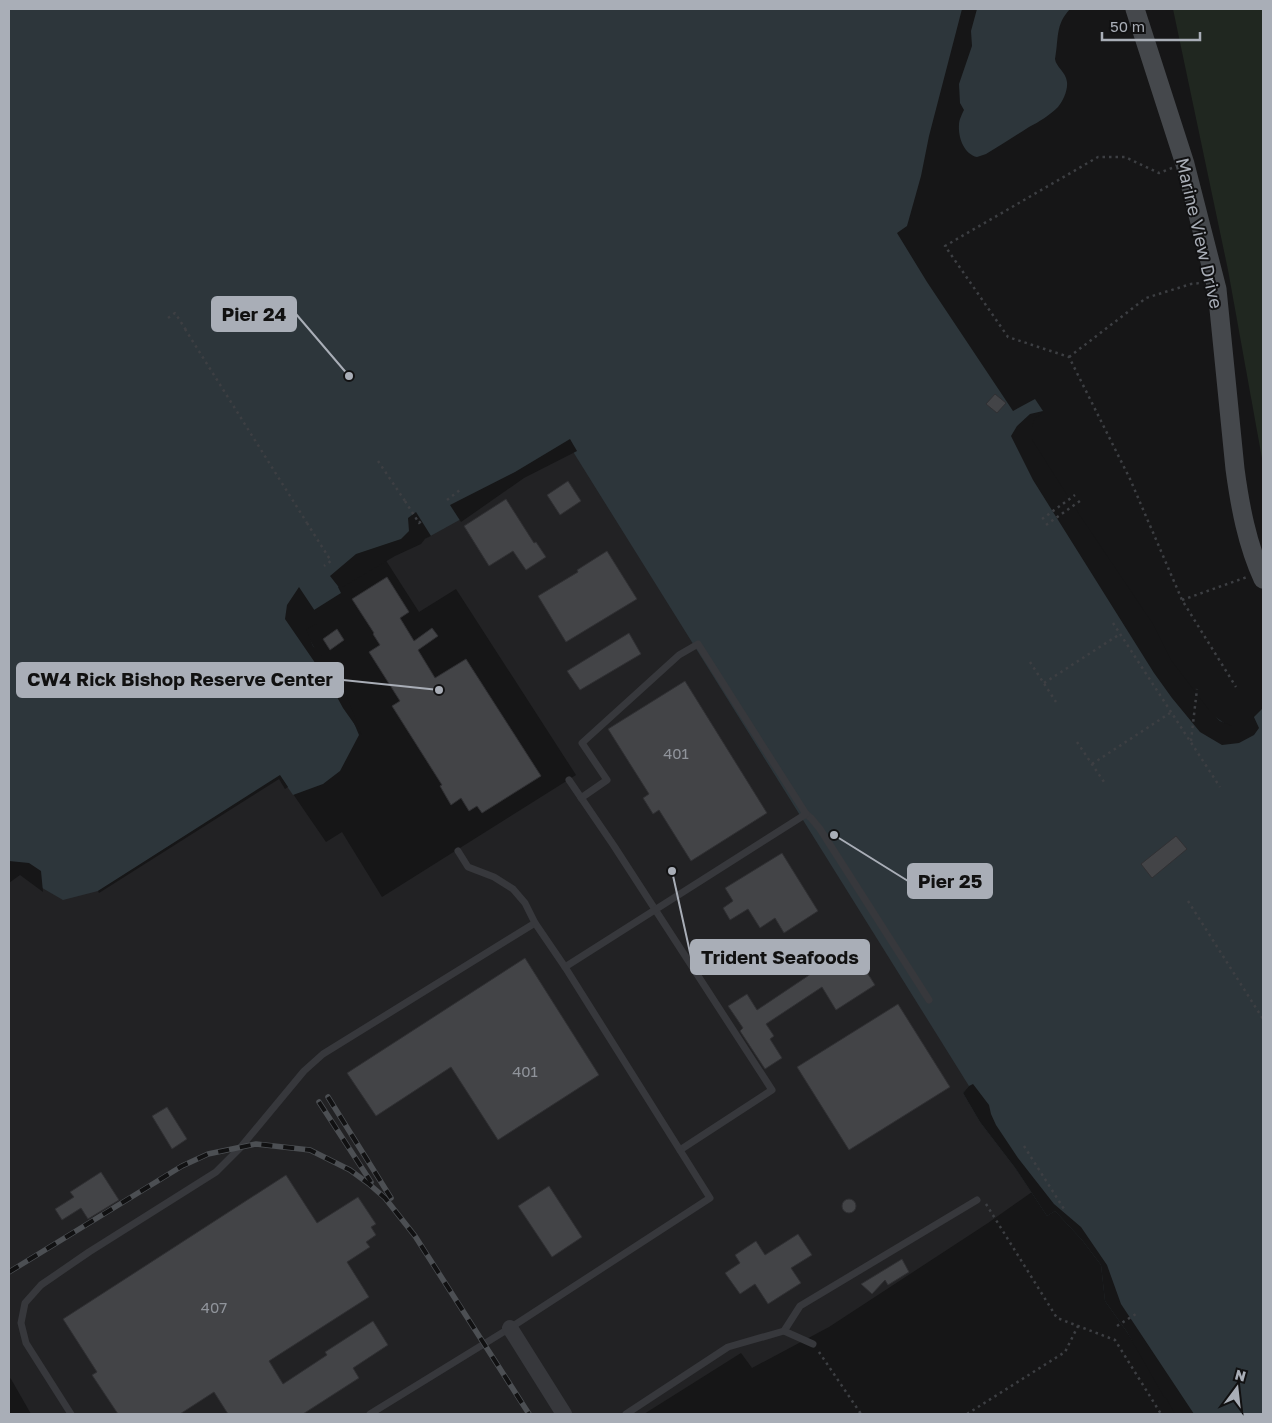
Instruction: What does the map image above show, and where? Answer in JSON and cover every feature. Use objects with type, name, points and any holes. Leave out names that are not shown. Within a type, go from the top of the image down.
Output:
[{"type":"main road","name":"Marine View Drive","points":[[1135,9],[1185,164],[1217,289],[1239,496],[1246,529],[1262,576]]},
{"type":"street","points":[[510,1328],[564,1414]]},
{"type":"lane","points":[[581,798],[607,780],[582,743],[679,655],[698,644],[806,814],[820,829],[929,1000]]},
{"type":"lane","points":[[569,780],[772,1090],[680,1150]]},
{"type":"lane","points":[[565,967],[806,814]]},
{"type":"lane","points":[[370,1414],[510,1328],[710,1198],[565,967],[534,923],[525,903],[513,889],[494,878],[468,867],[458,851]]},
{"type":"lane","points":[[71,1414],[26,1343],[21,1323],[25,1303],[41,1285],[89,1252],[216,1172],[240,1148],[304,1071],[323,1054],[534,923]]},
{"type":"lane","points":[[784,1331],[800,1306],[977,1200]]},
{"type":"lane","points":[[626,1414],[728,1347],[784,1331],[814,1344]]},
{"type":"path","points":[[1185,164],[1159,173],[1125,157],[1098,157],[945,246],[1008,337],[1068,357],[1130,479],[1182,600],[1236,687]]},
{"type":"path","points":[[1068,357],[1146,298],[1191,284],[1215,281]]},
{"type":"path","points":[[168,318],[175,313],[331,561],[324,566]]},
{"type":"path","points":[[185,329],[200,353]]},
{"type":"path","points":[[378,461],[419,523],[421,521]]},
{"type":"path","points":[[447,500],[461,489]]},
{"type":"path","points":[[398,491],[405,501]]},
{"type":"path","points":[[1042,518],[1075,495]]},
{"type":"path","points":[[1046,525],[1080,501]]},
{"type":"path","points":[[301,514],[307,523]]},
{"type":"path","points":[[1182,600],[1262,576]]},
{"type":"path","points":[[1113,623],[1220,788]]},
{"type":"path","points":[[1044,683],[1120,634]]},
{"type":"path","points":[[1030,662],[1056,702]]},
{"type":"path","points":[[1191,743],[1197,689]]},
{"type":"path","points":[[1092,764],[1171,712]]},
{"type":"path","points":[[1078,742],[1104,782]]},
{"type":"path","points":[[1188,901],[1263,1020]]},
{"type":"path","points":[[1024,1146],[1064,1209]]},
{"type":"path","points":[[977,1200],[983,1200],[1057,1318],[1115,1340],[1161,1414]]},
{"type":"path","points":[[1117,1326],[1139,1312]]},
{"type":"path","points":[[967,1414],[1065,1352],[1078,1326]]},
{"type":"path","points":[[814,1344],[861,1414]]},
{"type":"shaded area","points":[[9,9],[962,9],[907,226],[897,233],[927,282],[1013,411],[1035,399],[1043,411],[1033,417],[1029,439],[1169,662],[1207,711],[1231,728],[1243,728],[1263,708],[1263,1414],[1178,1414],[1127,1332],[1105,1301],[1101,1265],[1082,1240],[1055,1211],[1047,1216],[1016,1169],[980,1122],[963,1093],[969,1086],[572,450],[523,476],[463,518],[394,554],[338,587],[341,593],[314,610],[315,623],[303,627],[351,716],[359,735],[340,771],[323,784],[293,795],[280,776],[98,891],[63,900],[20,872],[9,880]]},
{"type":"shaded area","points":[[977,9],[1070,9],[1065,15],[1058,32],[1055,59],[1067,82],[1062,102],[1052,113],[986,154],[977,157],[965,149],[961,140],[959,130],[964,110],[960,103],[959,84],[972,46],[971,31]]},
{"type":"shaded area","points":[[1173,9],[1263,9],[1263,464],[1228,270]]},
{"type":"shaded area","points":[[572,450],[711,603],[1016,1169],[1032,1192],[829,1327],[752,1368],[741,1353],[644,1414],[29,1414],[9,1380],[9,880],[20,872],[280,775],[326,842],[342,832],[382,897],[576,775],[456,589],[419,612],[385,559],[523,476]]},
{"type":"pier","points":[[1043,411],[1035,418],[1031,429],[1031,438],[1081,517],[1153,624],[1171,660],[1209,710],[1220,721],[1232,726],[1242,726],[1253,715],[1259,728],[1254,735],[1239,743],[1222,745],[1200,732],[1154,673],[1033,480],[1011,436],[1017,426],[1030,414]]},
{"type":"pier","points":[[570,439],[577,451],[524,478],[461,522],[450,505],[515,472]]},
{"type":"pier","points":[[416,512],[431,536],[421,544],[395,556],[341,588],[341,590],[330,576],[356,554],[401,539],[409,531],[408,518]]},
{"type":"pier","points":[[299,587],[317,614],[317,624],[306,629],[313,646],[338,674],[362,735],[285,619],[287,605]]},
{"type":"pier","points":[[280,775],[288,787],[285,789],[279,779],[99,893],[98,891]]},
{"type":"pier","points":[[9,861],[29,863],[41,871],[43,892],[20,875],[9,883]]},
{"type":"pier","points":[[973,1084],[989,1105],[996,1125],[1018,1158],[1054,1204],[1081,1227],[1107,1265],[1121,1304],[1194,1414],[1175,1414],[1127,1332],[1105,1301],[1101,1265],[1082,1240],[1055,1211],[1047,1216],[1016,1169],[980,1122],[963,1093]]},
{"type":"pier","points":[[9,1377],[11,1379],[31,1414],[9,1414]]},
{"type":"building","points":[[995,394],[1006,403],[997,413],[986,404]]},
{"type":"building","points":[[568,481],[581,501],[560,515],[547,495]]},
{"type":"building","points":[[506,499],[534,543],[536,542],[546,557],[526,570],[513,551],[489,566],[464,526]]},
{"type":"building","points":[[607,551],[637,599],[566,642],[538,596],[578,572],[577,570]]},
{"type":"building","points":[[387,577],[409,612],[400,618],[414,641],[432,628],[438,636],[418,650],[435,678],[466,659],[541,776],[482,813],[477,806],[469,811],[461,798],[451,805],[440,786],[442,785],[392,706],[400,701],[369,652],[380,645],[352,599]]},
{"type":"building","points":[[337,629],[344,640],[330,650],[323,639]]},
{"type":"building","points":[[629,633],[641,654],[580,690],[567,671]]},
{"type":"building","points":[[685,681],[767,813],[691,861],[659,810],[653,814],[643,798],[649,794],[608,729]]},
{"type":"building","points":[[1176,836],[1187,849],[1152,878],[1141,864]]},
{"type":"building","points":[[782,853],[818,911],[784,933],[775,918],[760,928],[748,909],[730,920],[723,908],[733,901],[725,888]]},
{"type":"building","points":[[851,947],[875,985],[836,1010],[822,987],[766,1024],[774,1036],[770,1039],[782,1058],[765,1069],[740,1031],[743,1028],[728,1006],[747,994],[757,1010]]},
{"type":"building","points":[[525,958],[599,1075],[498,1140],[451,1067],[376,1116],[347,1073]]},
{"type":"building","points":[[898,1004],[950,1087],[849,1150],[797,1067]]},
{"type":"building","points":[[167,1107],[187,1139],[172,1149],[152,1116]]},
{"type":"building","points":[[101,1172],[119,1200],[88,1219],[81,1208],[62,1220],[55,1209],[74,1197],[70,1192]]},
{"type":"building","points":[[286,1175],[317,1223],[358,1197],[376,1224],[371,1227],[376,1235],[366,1242],[370,1247],[347,1262],[369,1297],[269,1361],[283,1384],[327,1355],[325,1352],[373,1321],[388,1345],[353,1368],[359,1378],[303,1414],[228,1414],[214,1392],[180,1414],[118,1414],[92,1375],[97,1372],[63,1319]]},
{"type":"building","points":[[549,1186],[582,1237],[552,1257],[518,1206]]},
{"type":"building","points":[[846,1199],[852,1199],[856,1206],[852,1213],[846,1213],[842,1209],[842,1203]]},
{"type":"building","points":[[798,1234],[812,1255],[791,1268],[801,1283],[768,1304],[755,1284],[740,1294],[725,1273],[740,1263],[735,1255],[756,1241],[765,1255]]},
{"type":"building","points":[[902,1259],[909,1272],[888,1285],[885,1280],[872,1294],[861,1284]]},
{"type":"railway","points":[[328,1097],[391,1198]]},
{"type":"railway","points":[[319,1102],[371,1182]]},
{"type":"railway","points":[[9,1272],[182,1166],[208,1154],[256,1144],[310,1150],[350,1170],[385,1198],[415,1236],[529,1414]]},
{"type":"place","name":"Pier 24","points":[[349,376]]},
{"type":"place","name":"CW4 Rick Bishop Reserve Center","points":[[439,690]]},
{"type":"place","name":"Pier 25","points":[[834,835]]},
{"type":"place","name":"Trident Seafoods","points":[[672,871]]}]
